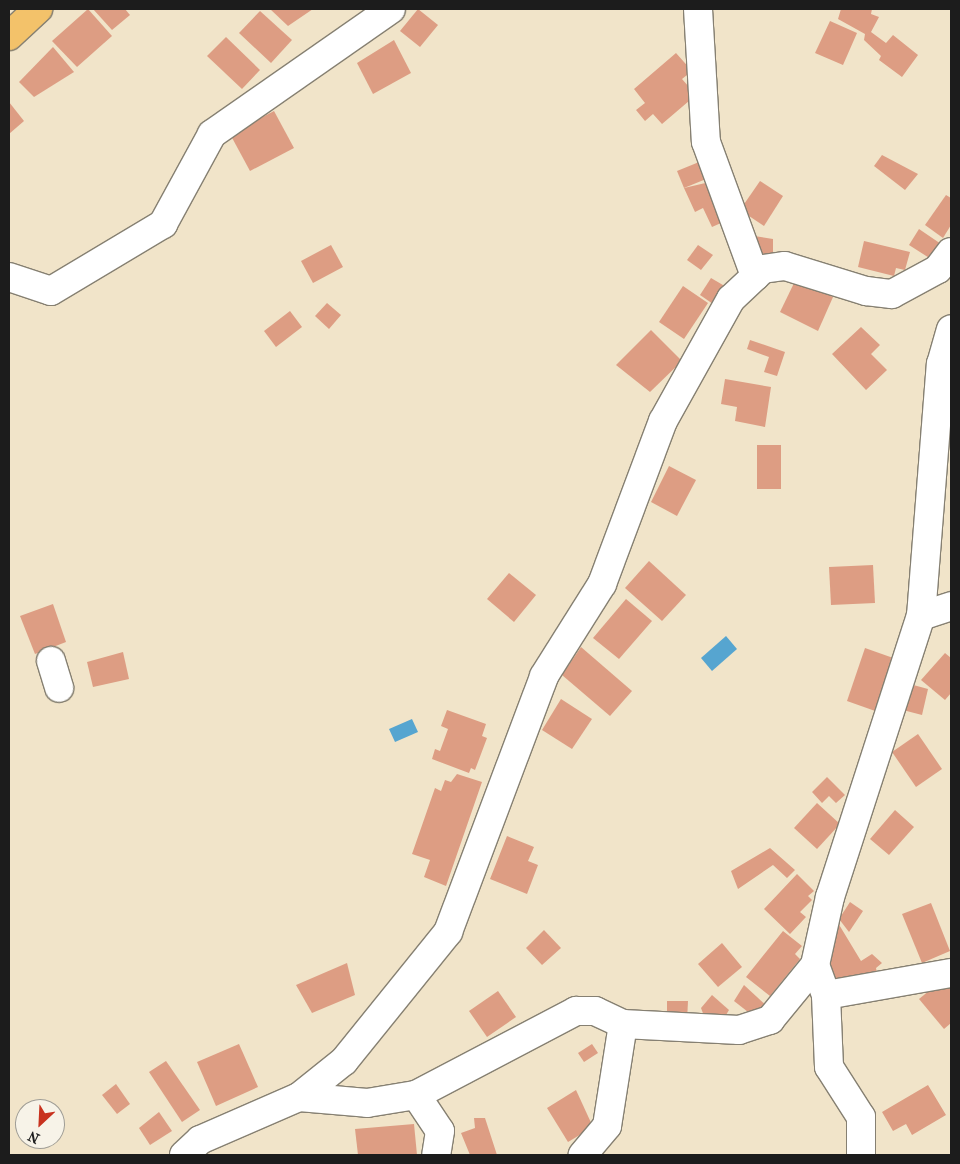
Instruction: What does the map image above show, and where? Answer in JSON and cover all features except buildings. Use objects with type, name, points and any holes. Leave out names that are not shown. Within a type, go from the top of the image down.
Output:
[{"type":"main road","points":[[9,36],[38,9]]},
{"type":"street","points":[[9,277],[51,291],[163,224],[212,134],[390,9]]},
{"type":"street","points":[[698,9],[706,142],[755,276]]},
{"type":"street","points":[[184,1155],[200,1140],[299,1097],[344,1061],[448,932],[544,676],[602,584],[663,421],[731,299],[763,269],[785,266],[866,291],[892,294],[938,269],[951,252]]},
{"type":"street","points":[[299,1097],[367,1103],[416,1095],[576,1011],[595,1011],[623,1024],[739,1030],[770,1020],[815,965],[830,897],[921,616],[941,364],[951,329]]},
{"type":"street","points":[[921,616],[951,606]]},
{"type":"street","points":[[51,661],[59,688]]},
{"type":"street","points":[[815,965],[826,995],[829,1067],[861,1117],[861,1155]]},
{"type":"street","points":[[826,995],[951,973]]},
{"type":"street","points":[[581,1152],[607,1126],[623,1024]]},
{"type":"street","points":[[416,1095],[440,1131],[436,1155]]},
{"type":"water","points":[[726,636],[737,649],[712,671],[701,658]]},
{"type":"water","points":[[412,719],[418,732],[395,742],[389,729]]}]
